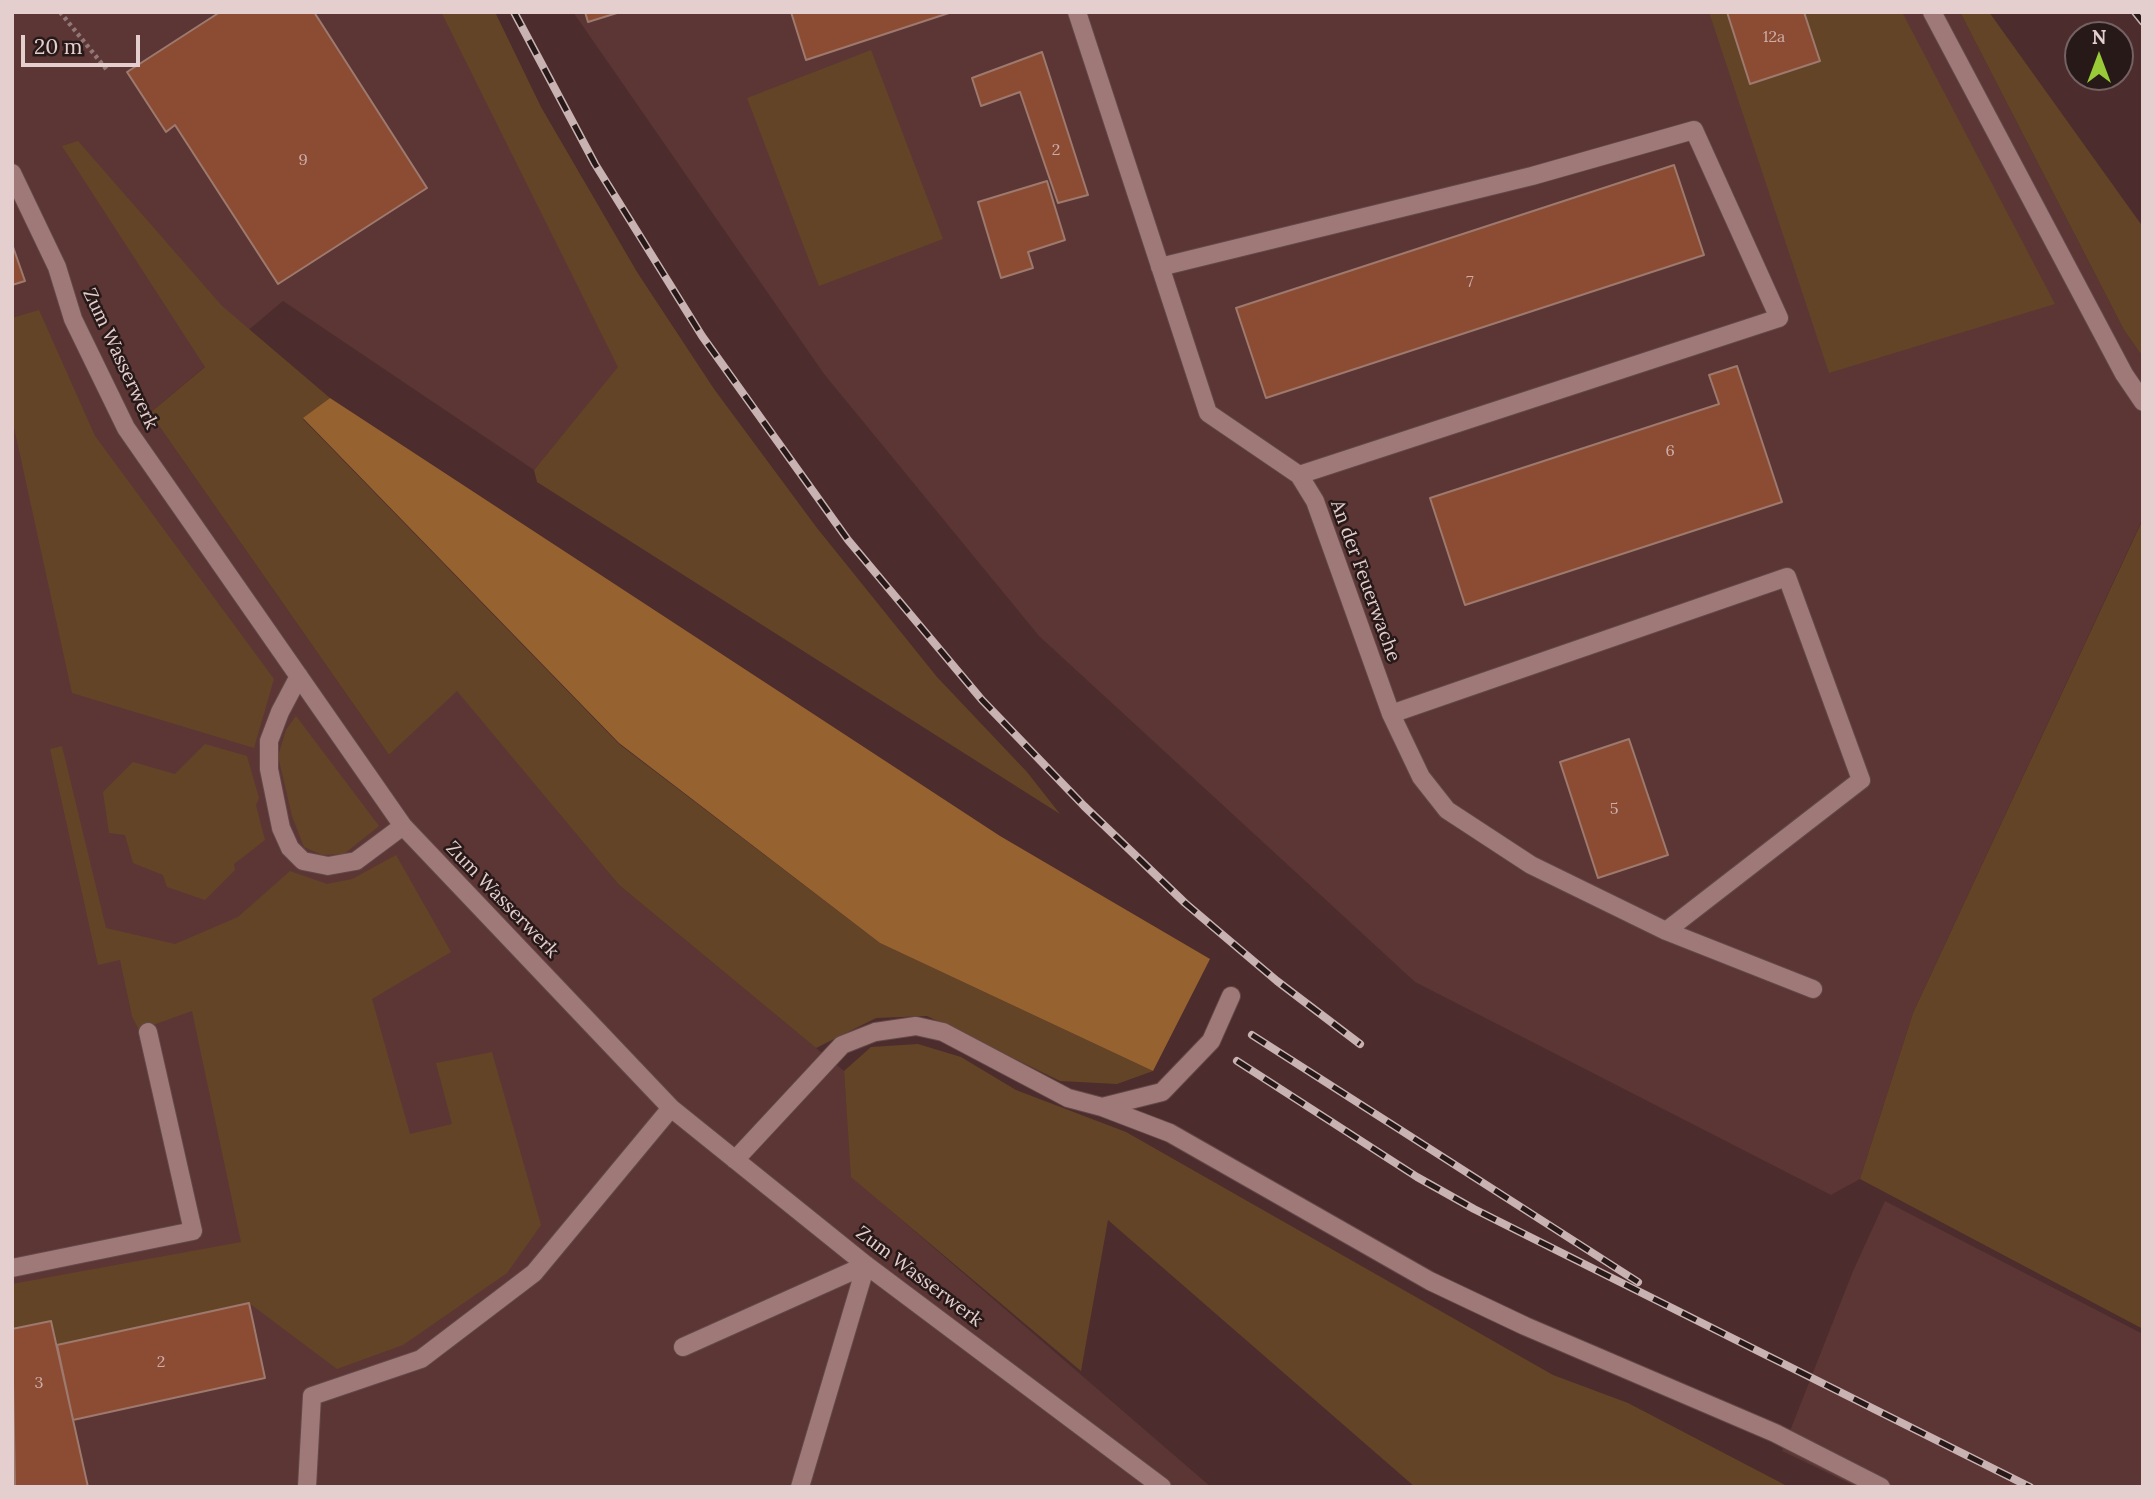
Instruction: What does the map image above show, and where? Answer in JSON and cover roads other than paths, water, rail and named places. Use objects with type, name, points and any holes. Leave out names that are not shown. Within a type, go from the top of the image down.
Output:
[{"type":"street","name":"An der Feuerwache","points":[[1077,12],[1208,413],[1298,475],[1315,501],[1391,714],[1422,777],[1447,810],[1531,865],[1666,931],[1813,989]]},
{"type":"street","points":[[1932,12],[2124,374],[2143,402]]},
{"type":"street","points":[[1160,267],[1532,176],[1694,130],[1779,318],[1298,475]]},
{"type":"street","name":"Zum Wasserwerk","points":[[12,173],[57,267],[73,319],[126,428],[403,827],[671,1108],[866,1265],[1161,1487]]},
{"type":"street","points":[[1391,714],[1787,577],[1861,780],[1666,931]]},
{"type":"street","points":[[299,676],[280,712],[269,741],[269,769],[276,806],[281,828],[290,848],[303,861],[328,866],[356,861],[403,827]]},
{"type":"street","points":[[1102,1107],[1162,1092],[1211,1041],[1231,996]]},
{"type":"street","points":[[735,1160],[842,1045],[874,1032],[916,1026],[943,1032],[980,1054],[1068,1098],[1102,1107],[1170,1133],[1430,1281],[1525,1326],[1775,1433],[1881,1487]]},
{"type":"street","points":[[12,1268],[193,1231],[148,1032]]},
{"type":"street","points":[[307,1487],[312,1396],[421,1359],[534,1273],[671,1108]]},
{"type":"street","points":[[683,1347],[866,1265]]},
{"type":"street","points":[[800,1487],[866,1265]]},
{"type":"railway","points":[[514,12],[595,164],[702,336],[848,540],[982,700],[1084,806],[1185,903],[1277,981],[1360,1044]]},
{"type":"railway","points":[[2135,12],[2143,22]]},
{"type":"railway","points":[[1252,1035],[1638,1282]]},
{"type":"railway","points":[[1237,1061],[1417,1177],[1474,1209],[2030,1487]]}]
